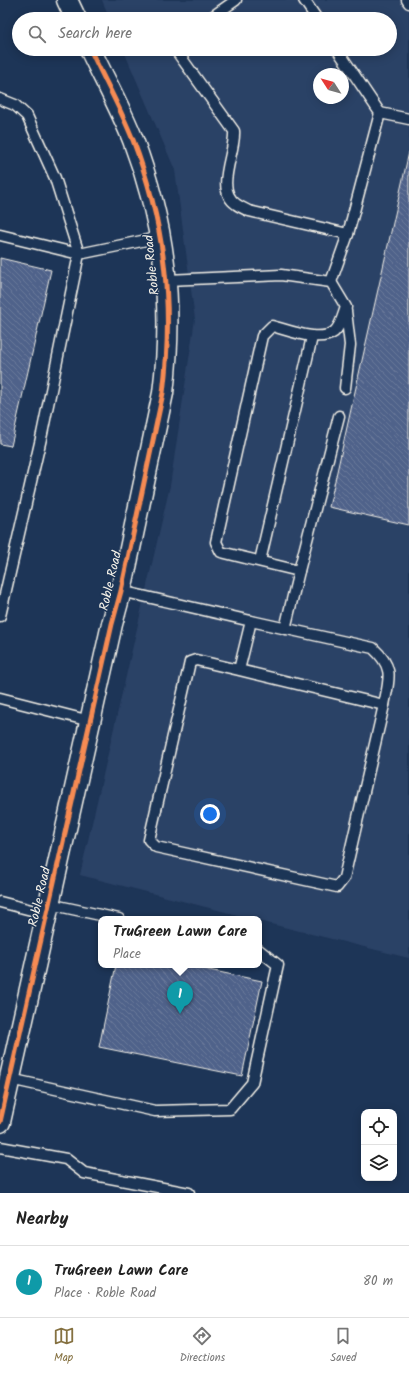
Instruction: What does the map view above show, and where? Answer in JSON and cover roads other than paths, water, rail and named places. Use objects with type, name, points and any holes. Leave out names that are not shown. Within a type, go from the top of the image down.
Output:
[{"type":"street","points":[[67,0],[73,12]]},
{"type":"street","name":"Roble Road","points":[[0,1122],[90,721],[121,591],[163,393],[168,328],[167,280],[161,237],[149,184],[132,138],[93,56]]},
{"type":"lane","points":[[219,12],[236,0]]},
{"type":"lane","points":[[304,0],[312,12]]},
{"type":"lane","points":[[180,56],[234,131],[235,138],[227,173],[228,195],[235,204],[249,211],[348,234]]},
{"type":"lane","points":[[342,56],[380,113],[409,119]]},
{"type":"lane","points":[[0,100],[16,105],[27,116],[55,178],[79,254],[42,434],[0,616]]},
{"type":"lane","points":[[345,388],[350,345],[346,307],[332,282],[348,234],[380,113]]},
{"type":"lane","points":[[0,235],[79,254],[161,237]]},
{"type":"lane","points":[[167,280],[281,275],[332,282]]},
{"type":"lane","points":[[299,571],[221,552],[216,542],[262,336],[272,326],[312,337],[334,332],[341,322],[346,307]]},
{"type":"lane","points":[[260,561],[312,337]]},
{"type":"lane","points":[[285,629],[339,416]]},
{"type":"lane","points":[[121,591],[373,648],[384,659],[390,678],[384,705],[344,878],[337,887],[156,847],[149,840],[190,662],[196,660],[384,705]]},
{"type":"lane","points":[[239,670],[251,621]]},
{"type":"lane","points":[[0,698],[90,721]]},
{"type":"lane","points":[[0,902],[98,916]]},
{"type":"lane","points":[[10,1079],[155,1111],[230,1109],[252,1083],[278,965],[262,952]]},
{"type":"lane","points":[[0,1147],[66,1159],[84,1173],[189,1193]]},
{"type":"place","name":"TruGreen Lawn Care","points":[[180,1014]]}]
